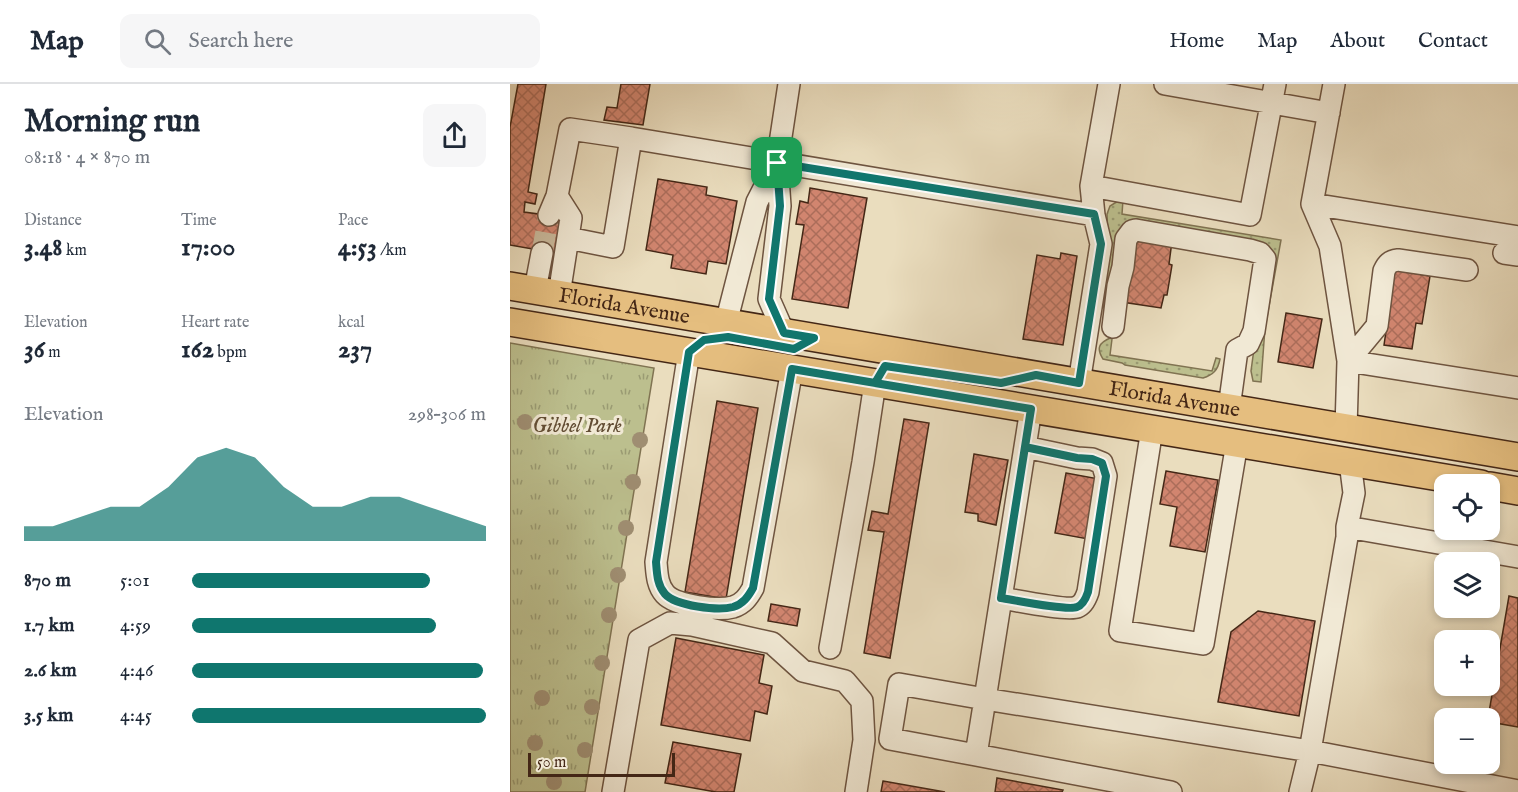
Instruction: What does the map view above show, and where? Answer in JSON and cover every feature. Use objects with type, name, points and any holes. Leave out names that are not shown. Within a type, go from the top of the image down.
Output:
[{"type":"main road","name":"Florida Avenue","points":[[535,290],[1518,457]]},
{"type":"main road","name":"Florida Avenue","points":[[510,322],[1434,476]]},
{"type":"main road","points":[[689,352],[704,340],[728,337],[794,349],[814,338]]},
{"type":"main road","points":[[875,383],[885,366],[1001,383],[1036,375]]},
{"type":"main road","points":[[1500,488],[1518,491]]},
{"type":"lane","points":[[784,333],[769,299],[780,206],[777,163],[789,84]]},
{"type":"lane","points":[[1079,383],[1101,244],[1094,214],[1091,186],[1109,84]]},
{"type":"lane","points":[[1165,84],[1274,93],[1329,112]]},
{"type":"lane","points":[[1334,84],[1312,204],[1330,246],[1348,361],[1346,428]]},
{"type":"lane","points":[[1091,186],[1250,215],[1274,93]]},
{"type":"lane","points":[[535,290],[568,238],[571,218],[553,206],[570,129],[1094,214]]},
{"type":"lane","points":[[568,238],[613,247],[631,138]]},
{"type":"lane","points":[[726,323],[757,202],[777,163]]},
{"type":"lane","points":[[1312,204],[1513,249]]},
{"type":"lane","points":[[1113,327],[1126,239],[1132,231],[1260,253],[1265,259],[1254,331],[1248,344],[1238,350],[1229,408]]},
{"type":"lane","points":[[535,290],[542,253]]},
{"type":"lane","points":[[1348,361],[1377,326],[1384,271],[1392,261],[1467,270]]},
{"type":"lane","points":[[689,352],[656,562],[657,579],[665,594],[681,603],[718,609],[735,607],[747,599],[753,588],[792,369]]},
{"type":"lane","points":[[1348,361],[1518,387]]},
{"type":"lane","points":[[830,648],[875,383]]},
{"type":"lane","points":[[976,755],[1031,409]]},
{"type":"lane","points":[[1152,429],[1120,631],[1203,644],[1237,444]]},
{"type":"lane","points":[[1001,598],[1065,608],[1077,607],[1084,602],[1088,592],[1106,476],[1102,463],[1092,459],[1025,447]]},
{"type":"lane","points":[[1300,792],[1310,752],[1354,493],[1350,462]]},
{"type":"lane","points":[[1347,527],[1518,557]]},
{"type":"lane","points":[[613,792],[639,640],[670,623],[692,625],[772,643],[803,671],[845,681],[862,701],[864,740],[856,792]]},
{"type":"lane","points":[[1171,792],[890,739],[899,684],[1310,752],[1518,791]]},
{"type":"green space","points":[[1123,200],[1122,214],[1281,240],[1265,328],[1261,382],[1253,381],[1251,371],[1272,260],[1131,224],[1105,310],[1102,304],[1109,261],[1107,214],[1110,206]]},
{"type":"green space","points":[[1110,338],[1112,339],[1110,355],[1212,371],[1216,358],[1220,359],[1214,372],[1203,378],[1125,365],[1103,359],[1100,346]]},
{"type":"green space","name":"Gibbel Park","points":[[510,343],[654,368],[585,792],[510,792]]},
{"type":"building","points":[[518,84],[546,84],[528,192],[537,194],[535,204],[525,202],[524,212],[561,217],[555,253],[510,245],[510,127]]},
{"type":"building","points":[[621,84],[650,84],[643,125],[604,120],[607,107],[617,108]]},
{"type":"building","points":[[658,179],[707,187],[706,195],[737,201],[726,264],[708,261],[706,274],[671,268],[673,255],[646,250]]},
{"type":"building","points":[[810,188],[867,198],[848,308],[792,299],[804,225],[796,224],[800,201],[808,203]]},
{"type":"building","points":[[1138,235],[1172,241],[1169,264],[1172,265],[1167,295],[1164,295],[1161,308],[1122,302],[1131,242],[1137,242]]},
{"type":"building","points":[[1061,253],[1077,256],[1063,345],[1023,339],[1037,255],[1060,259]]},
{"type":"building","points":[[1395,270],[1430,276],[1422,324],[1416,323],[1412,349],[1384,345]]},
{"type":"building","points":[[1286,313],[1322,319],[1313,368],[1278,362]]},
{"type":"building","points":[[717,401],[758,408],[726,599],[685,592]]},
{"type":"building","points":[[904,419],[929,423],[890,658],[864,653],[884,532],[868,530],[872,511],[888,514]]},
{"type":"building","points":[[974,454],[1008,460],[996,525],[978,521],[978,514],[965,512]]},
{"type":"building","points":[[1166,471],[1218,480],[1205,552],[1170,546],[1177,507],[1160,504]]},
{"type":"building","points":[[1066,473],[1099,479],[1088,539],[1055,533]]},
{"type":"building","points":[[1509,596],[1518,598],[1518,727],[1500,724],[1500,708],[1490,708],[1492,696],[1500,696],[1500,648]]},
{"type":"building","points":[[771,604],[800,609],[797,626],[768,621]]},
{"type":"building","points":[[1258,611],[1315,621],[1299,716],[1218,702],[1231,632]]},
{"type":"building","points":[[676,638],[764,655],[759,683],[772,686],[767,714],[755,711],[750,741],[661,725]]},
{"type":"building","points":[[673,742],[741,754],[734,792],[716,792],[665,783]]},
{"type":"building","points":[[997,778],[1063,790],[1062,792],[995,792]]},
{"type":"building","points":[[883,781],[945,792],[881,792]]},
{"type":"tunnel","points":[[542,253],[549,215]]},
{"type":"route","points":[[777,163],[780,206],[769,299],[784,333],[814,338],[794,349],[728,337],[704,340],[689,352],[656,562],[657,579],[665,594],[681,603],[718,609],[735,607],[747,599],[753,588],[792,369],[875,383],[953,396],[1031,409],[1001,598],[1065,608],[1077,607],[1084,602],[1088,592],[1106,476],[1102,463],[1092,459],[1025,447],[1031,409],[953,396],[875,383],[885,366],[1001,383],[1036,375],[1079,383],[1101,244],[1094,214],[777,163]]}]
